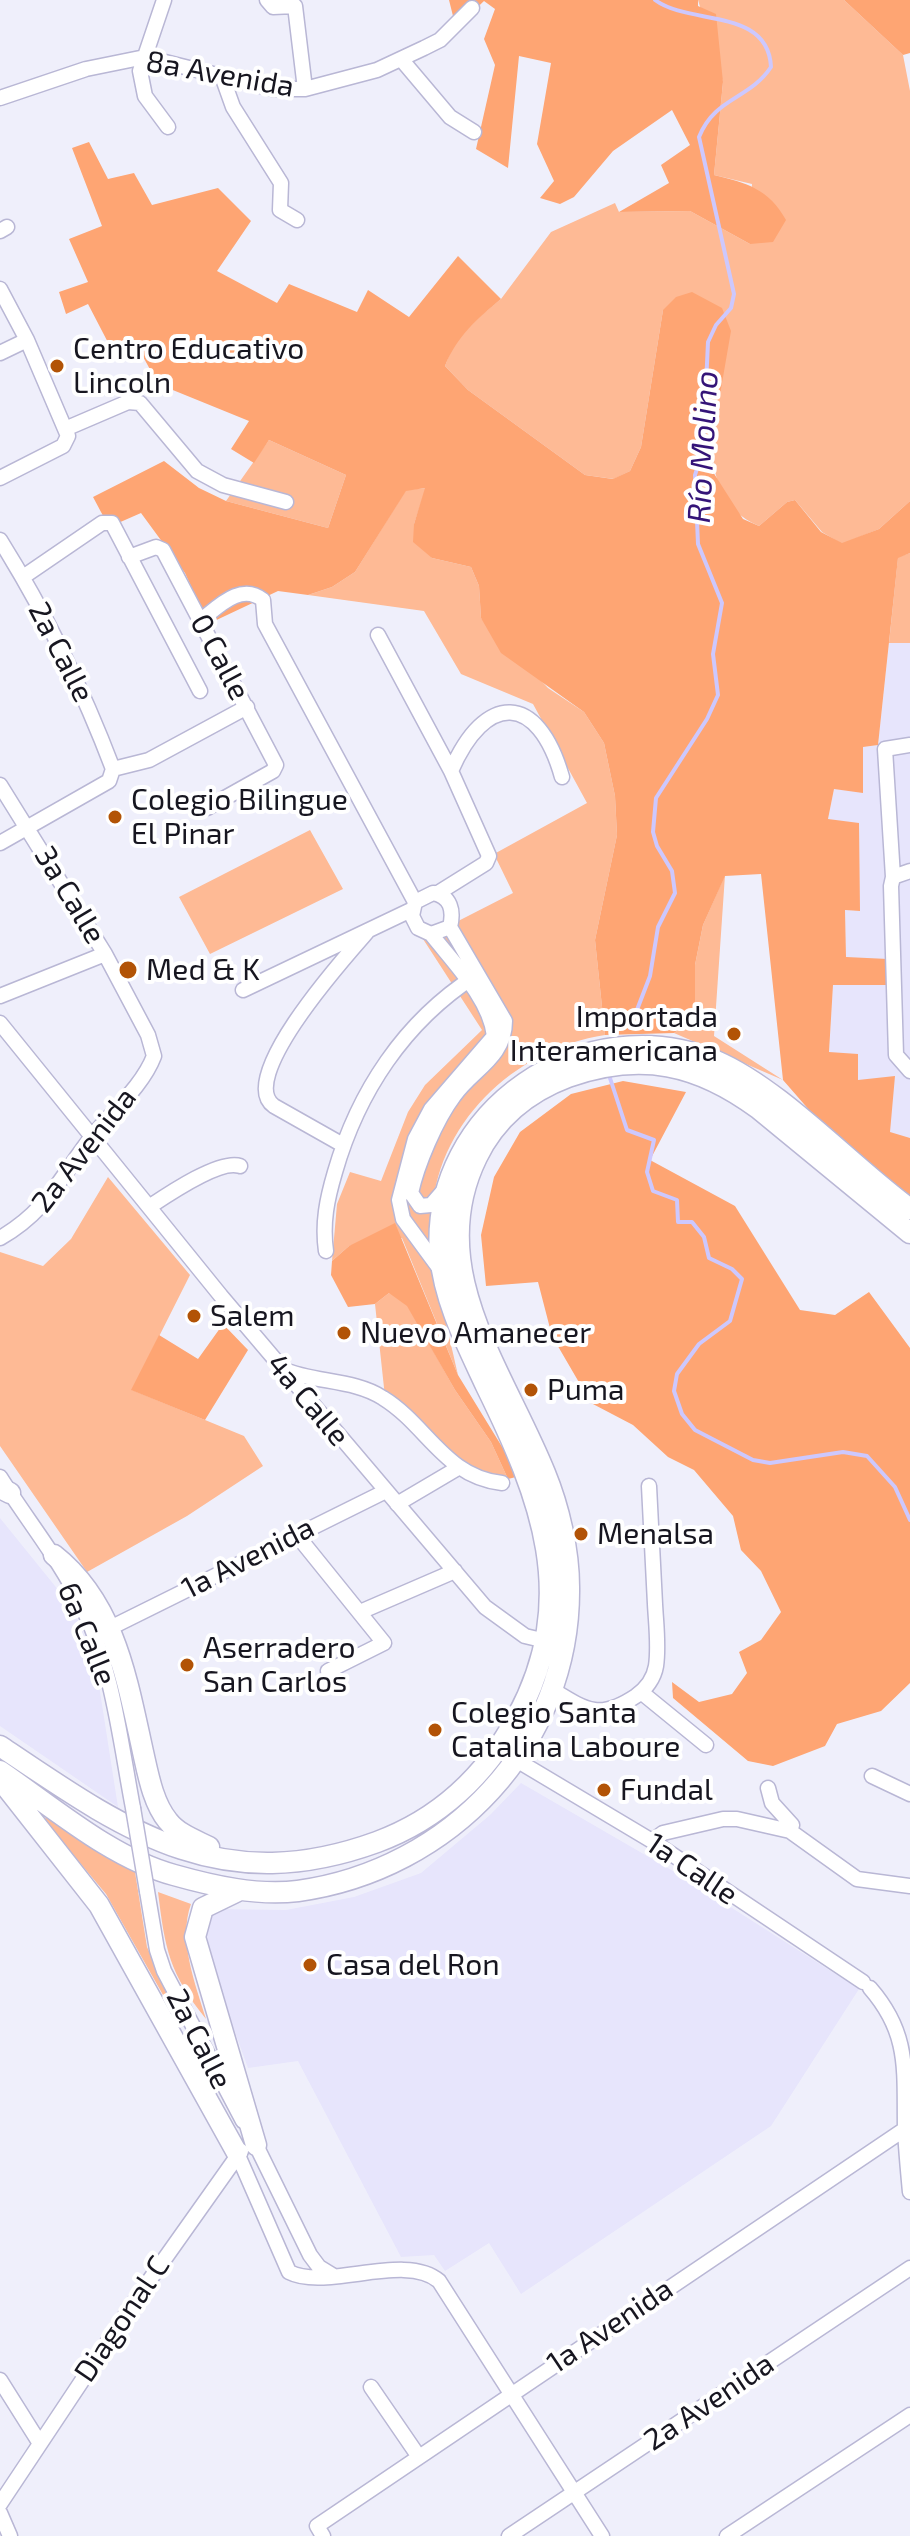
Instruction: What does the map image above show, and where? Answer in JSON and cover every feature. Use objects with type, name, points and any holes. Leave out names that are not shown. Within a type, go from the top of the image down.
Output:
[{"type":"highway","points":[[0,1746],[100,1813],[176,1848],[241,1863],[320,1861],[388,1838],[441,1808],[490,1761],[528,1697],[546,1641],[551,1576],[544,1524],[523,1461],[456,1321],[440,1258],[440,1226],[448,1184],[464,1146],[478,1125],[511,1090],[530,1077],[581,1055],[600,1051],[664,1049],[706,1058],[747,1077],[910,1209]]},
{"type":"highway","points":[[0,1771],[93,1835],[168,1874],[242,1889],[295,1891],[365,1874],[402,1860],[425,1847],[485,1800],[518,1761],[553,1690],[567,1627],[569,1588],[553,1494],[466,1301],[457,1255],[461,1198],[476,1159],[496,1127],[536,1090],[605,1065],[657,1064],[683,1068],[746,1099],[910,1233]]},
{"type":"highway","points":[[54,1555],[72,1569],[110,1628],[160,1808],[180,1832],[241,1863]]},
{"type":"highway","points":[[0,1780],[99,1905],[246,2149]]},
{"type":"highway","points":[[242,1889],[203,1908],[195,1937],[246,2149]]},
{"type":"street","points":[[164,0],[140,71],[141,84],[168,127]]},
{"type":"street","points":[[267,0],[273,7],[295,6],[305,89]]},
{"type":"street","name":"8a Avenida","points":[[0,98],[86,69],[145,57],[223,79],[273,89],[305,89],[401,59],[440,40],[472,8]]},
{"type":"street","points":[[401,59],[450,117],[474,132]]},
{"type":"street","points":[[223,79],[233,107],[281,183],[280,210],[297,220]]},
{"type":"street","points":[[0,289],[27,340],[65,429],[67,442],[0,478]]},
{"type":"street","points":[[0,353],[27,340]]},
{"type":"street","points":[[65,429],[128,402],[140,403],[197,471],[209,480],[286,502]]},
{"type":"street","points":[[23,577],[102,523],[112,523],[200,691]]},
{"type":"street","name":"2a Calle","points":[[0,540],[23,577],[93,716],[113,769]]},
{"type":"street","name":"0 Calle","points":[[129,557],[160,547],[247,707],[276,769],[207,808]]},
{"type":"street","points":[[201,620],[236,595],[258,595],[263,600],[265,624],[414,906],[418,928],[431,934],[473,977],[505,1021],[501,1049],[455,1094],[441,1116],[415,1175],[413,1200],[420,1206],[431,1205],[448,1184]]},
{"type":"street","points":[[243,990],[367,932],[414,906],[421,897],[438,893],[486,863],[489,856],[451,771],[378,635]]},
{"type":"street","points":[[0,843],[109,781],[113,769],[149,760],[247,707]]},
{"type":"street","points":[[451,771],[459,753],[484,723],[497,713],[513,710],[526,716],[541,732],[562,777]]},
{"type":"street","points":[[910,745],[885,749],[896,1055],[910,1071]]},
{"type":"street","name":"3a Calle","points":[[0,785],[105,954],[153,1051]]},
{"type":"street","points":[[892,881],[910,871]]},
{"type":"street","points":[[438,893],[452,911],[450,927],[493,1023],[494,1036],[431,1109],[415,1139],[399,1200],[403,1219],[445,1275]]},
{"type":"street","points":[[431,934],[450,927]]},
{"type":"street","points":[[343,1145],[274,1106],[267,1101],[264,1093],[276,1053],[311,997],[367,932]]},
{"type":"street","points":[[0,996],[105,954]]},
{"type":"street","points":[[326,1251],[323,1231],[326,1203],[343,1145],[367,1089],[421,1019],[473,977]]},
{"type":"street","name":"4a Calle","points":[[0,1023],[282,1369],[485,1607],[525,1636],[546,1641]]},
{"type":"street","name":"2a Avenida","points":[[0,1238],[23,1225],[50,1199],[91,1137],[131,1091],[153,1059],[153,1051]]},
{"type":"street","points":[[149,1207],[229,1164],[240,1166]]},
{"type":"street","points":[[282,1369],[366,1390],[385,1399],[458,1468],[486,1481],[502,1483]]},
{"type":"street","points":[[397,1504],[458,1468]]},
{"type":"street","name":"6a Calle","points":[[3,1486],[54,1555],[82,1605],[109,1678],[133,1808]]},
{"type":"street","points":[[553,1690],[582,1708],[602,1712],[617,1709],[641,1692],[656,1667],[649,1486]]},
{"type":"street","name":"1a Avenida","points":[[110,1628],[386,1491]]},
{"type":"street","points":[[296,1534],[384,1643],[328,1671]]},
{"type":"street","points":[[360,1612],[455,1571]]},
{"type":"street","points":[[641,1692],[706,1745]]},
{"type":"street","name":"1a Calle","points":[[518,1761],[652,1841],[866,1985],[892,2013],[908,2060],[905,2129],[910,2192]]},
{"type":"street","points":[[872,1776],[910,1794]]},
{"type":"street","points":[[768,1788],[772,1803],[792,1825],[790,1831]]},
{"type":"street","name":"2a Calle","points":[[133,1808],[157,1950],[164,1971],[246,2149],[310,2255],[319,2267],[332,2275]]},
{"type":"street","points":[[652,1841],[663,1833],[723,1819],[790,1831],[857,1879],[910,1886]]},
{"type":"street","name":"1a Avenida","points":[[320,2531],[510,2393],[905,2129]]},
{"type":"street","name":"2a Calle","points":[[246,2149],[283,2266],[289,2272],[300,2275]]},
{"type":"street","name":"Diagonal C","points":[[0,2504],[39,2442],[246,2149]]},
{"type":"street","points":[[300,2275],[310,2267],[310,2255]]},
{"type":"street","name":"2a Avenida","points":[[509,2536],[910,2268]]},
{"type":"street","points":[[300,2275],[423,2270],[432,2275],[602,2536]]},
{"type":"street","points":[[0,2380],[39,2442]]},
{"type":"street","points":[[371,2387],[419,2457]]},
{"type":"street","points":[[727,2536],[910,2415]]},
{"type":"street","points":[[0,2513],[10,2536]]},
{"type":"shaded area","points":[[449,0],[698,0],[698,6],[716,14],[723,82],[714,175],[756,189],[772,201],[786,220],[773,242],[750,244],[690,211],[619,212],[669,183],[661,165],[690,145],[672,110],[613,151],[574,197],[560,204],[540,198],[554,181],[537,144],[551,63],[519,56],[508,168],[476,149],[495,65],[484,39],[495,9],[484,1],[456,28]]},
{"type":"shaded area","points":[[698,0],[844,0],[903,55],[910,91],[910,501],[879,529],[842,544],[822,532],[795,500],[787,502],[759,526],[736,511],[721,490],[714,466],[713,439],[730,331],[663,310],[641,447],[630,471],[614,479],[585,475],[468,390],[445,366],[453,345],[473,322],[501,299],[551,232],[615,203],[619,212],[690,211],[750,244],[752,184],[714,175],[723,82]]},
{"type":"shaded area","points":[[844,0],[910,0],[910,53],[903,55]]},
{"type":"shaded area","points":[[89,142],[108,179],[134,173],[152,205],[218,188],[251,221],[217,271],[277,303],[289,284],[357,312],[368,290],[409,317],[458,256],[501,299],[462,337],[445,366],[468,390],[585,475],[613,479],[630,471],[641,447],[663,310],[676,297],[692,292],[722,308],[731,331],[713,435],[713,472],[743,519],[759,526],[787,502],[795,500],[821,532],[842,543],[879,529],[910,501],[910,553],[898,558],[878,745],[863,747],[863,793],[834,789],[828,819],[859,823],[860,911],[845,910],[846,957],[888,959],[891,985],[833,985],[829,1052],[858,1054],[858,1080],[895,1076],[890,1132],[910,1138],[910,1199],[817,1119],[783,1080],[761,874],[725,876],[703,925],[695,965],[695,1008],[686,1025],[674,1033],[605,1035],[595,940],[617,835],[615,796],[604,743],[584,712],[501,653],[481,618],[479,586],[471,567],[432,558],[413,542],[414,524],[425,488],[406,491],[355,572],[332,587],[308,595],[278,591],[208,624],[185,573],[141,513],[109,527],[93,497],[164,461],[199,488],[226,501],[328,528],[346,475],[269,440],[254,463],[231,449],[249,421],[158,384],[135,342],[114,354],[88,304],[66,314],[59,292],[88,282],[69,239],[102,226],[72,148]]},
{"type":"shaded area","points":[[269,440],[346,475],[328,528],[226,501]]},
{"type":"shaded area","points":[[426,488],[414,524],[432,558],[471,567],[479,586],[481,618],[548,688],[584,712],[604,743],[615,796],[617,835],[595,940],[605,1035],[572,1043],[540,1056],[485,1097],[464,1123],[447,1153],[436,1185],[432,1219],[434,1259],[458,1375],[402,1238],[349,1246],[332,1261],[337,1204],[350,1172],[381,1181],[408,1112],[425,1085],[482,1030],[423,939],[513,893],[494,854],[587,803],[533,704],[461,674],[424,611],[308,595],[332,587],[355,572],[406,490]]},
{"type":"shaded area","points":[[910,553],[910,643],[889,643],[898,557]]},
{"type":"shaded area","points":[[889,643],[910,643],[910,1138],[890,1133],[858,1080],[829,1053],[833,985],[890,985],[846,957],[845,910],[859,911],[859,824],[828,819],[834,789],[863,792],[863,747],[878,745]]},
{"type":"shaded area","points":[[310,830],[343,889],[210,954],[179,897]]},
{"type":"shaded area","points":[[725,875],[714,1036],[783,1080],[674,1033],[686,1025],[695,1008],[695,965],[703,925]]},
{"type":"shaded area","points":[[623,1081],[686,1092],[650,1160],[735,1206],[800,1310],[835,1315],[869,1292],[910,1348],[910,1683],[881,1711],[837,1724],[825,1746],[773,1766],[748,1761],[673,1698],[672,1682],[699,1702],[732,1694],[747,1673],[739,1652],[761,1640],[781,1612],[761,1571],[741,1550],[733,1516],[694,1470],[668,1457],[633,1425],[591,1403],[552,1336],[538,1282],[486,1286],[481,1235],[494,1177],[520,1132],[571,1094]]},
{"type":"shaded area","points":[[108,1177],[190,1275],[132,1390],[244,1436],[263,1466],[187,1516],[87,1572],[0,1446],[0,1252],[43,1266],[71,1239]]},
{"type":"shaded area","points":[[395,1223],[458,1375],[520,1476],[508,1479],[491,1442],[455,1390],[407,1306],[389,1293],[375,1304],[348,1307],[331,1275],[332,1261],[349,1246]]},
{"type":"shaded area","points":[[389,1293],[395,1294],[408,1306],[455,1390],[491,1442],[508,1479],[462,1466],[385,1397],[375,1304]]},
{"type":"shaded area","points":[[223,1324],[248,1350],[205,1420],[131,1390],[159,1335],[198,1359]]},
{"type":"shaded area","points":[[0,1518],[72,1607],[95,1660],[118,1807],[0,1726]]},
{"type":"shaded area","points":[[521,1783],[685,1878],[859,1989],[771,2126],[521,2294],[489,2243],[445,2271],[434,2255],[401,2257],[298,2061],[248,2068],[212,1969],[206,1928],[216,1909],[286,1910],[354,1897],[421,1873],[490,1815]]},
{"type":"shaded area","points":[[47,1816],[135,1872],[147,1947],[178,2013],[176,2018],[106,1894],[44,1820]]},
{"type":"shaded area","points":[[158,1892],[191,1904],[187,1918],[187,1947],[206,2019],[176,1974],[163,1929]]},
{"type":"waterway","name":"Río Molino","points":[[630,1028],[650,976],[658,927],[675,893],[672,871],[657,846],[653,832],[656,798],[707,719],[718,695],[713,654],[722,603],[698,544],[695,475],[703,450],[708,342],[716,325],[731,308],[734,294],[699,137],[714,114],[753,86],[771,67],[767,48],[757,35],[742,26],[670,8],[655,0]]},
{"type":"waterway","name":"Río Molino","points":[[609,1075],[627,1130],[654,1140],[647,1172],[653,1191],[677,1200],[678,1222],[692,1222],[704,1237],[709,1258],[732,1269],[742,1279],[730,1321],[699,1344],[677,1374],[674,1391],[682,1414],[695,1430],[753,1460],[770,1463],[843,1452],[867,1456],[895,1487],[910,1520]]},
{"type":"place","name":"Centro Educativo Lincoln","points":[[57,366]]},
{"type":"place","name":"Colegio Bilingue El Pinar","points":[[115,817]]},
{"type":"place","name":"Med & K","points":[[128,970]]},
{"type":"place","name":"Importada Interamericana","points":[[734,1034]]},
{"type":"place","name":"Salem","points":[[194,1316]]},
{"type":"place","name":"Nuevo Amanecer","points":[[344,1333]]},
{"type":"place","name":"Puma","points":[[531,1390]]},
{"type":"place","name":"Menalsa","points":[[581,1534]]},
{"type":"place","name":"Aserradero San Carlos","points":[[187,1665]]},
{"type":"place","name":"Colegio Santa Catalina Laboure","points":[[435,1730]]},
{"type":"place","name":"Fundal","points":[[604,1790]]},
{"type":"place","name":"Casa del Ron","points":[[310,1965]]}]
